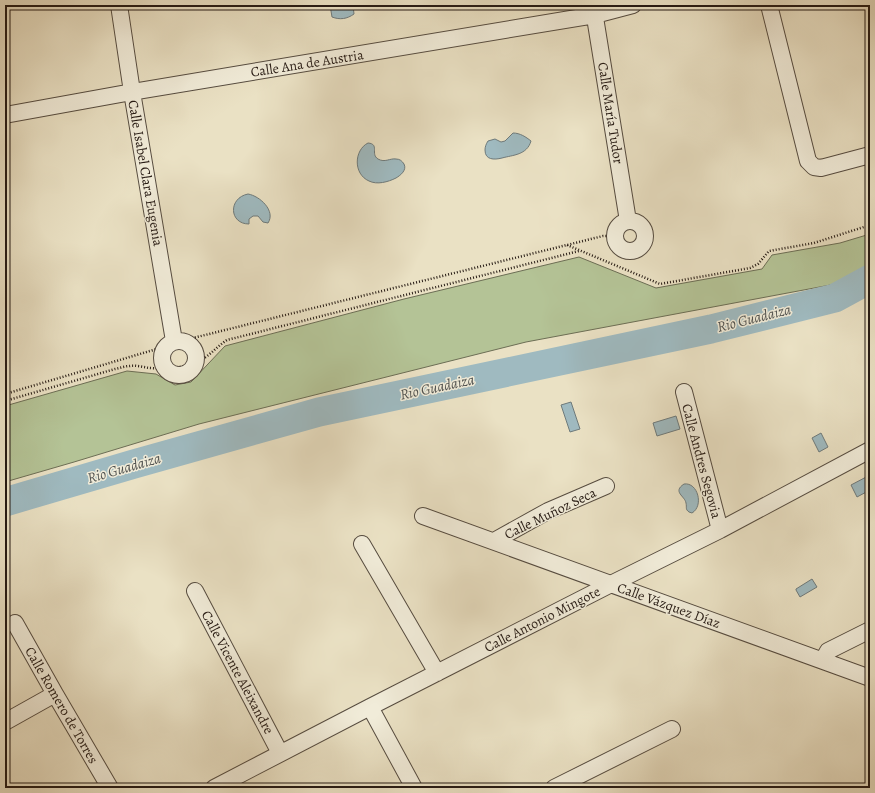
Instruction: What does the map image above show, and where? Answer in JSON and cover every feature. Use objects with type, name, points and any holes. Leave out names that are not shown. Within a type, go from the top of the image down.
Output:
[{"type":"street","name":"Calle Isabel Clara Eugenia","points":[[120,5],[132,92],[174,343],[162,354],[162,364],[165,369]]},
{"type":"street","name":"Calle Ana de Austria","points":[[5,115],[598,8],[633,5]]},
{"type":"street","points":[[769,5],[808,161],[814,167],[821,168],[870,155]]},
{"type":"street","name":"Calle María Tudor","points":[[598,8],[628,221]]},
{"type":"street","points":[[628,221],[635,222],[643,228],[645,233],[645,238],[640,247],[631,251],[626,251],[618,246],[615,241],[615,236],[618,227],[628,221]]},
{"type":"street","points":[[165,369],[175,376],[184,375],[192,371],[196,362],[196,353],[191,346],[174,343]]},
{"type":"street","name":"Calle Andres Segovia","points":[[684,392],[720,530]]},
{"type":"street","name":"Calle Antonio Mingote","points":[[214,788],[370,706],[720,530],[870,450]]},
{"type":"street","name":"Calle Muñoz Seca","points":[[494,541],[548,511],[606,486]]},
{"type":"street","name":"Calle Vázquez Díaz","points":[[423,516],[870,678]]},
{"type":"street","points":[[362,544],[436,673]]},
{"type":"street","name":"Calle Vicente Aleixandre","points":[[195,591],[280,753]]},
{"type":"street","name":"Calle Romero de Torres","points":[[15,623],[110,788]]},
{"type":"street","points":[[823,660],[828,651],[870,630]]},
{"type":"street","points":[[5,722],[55,694]]},
{"type":"street","points":[[370,706],[414,788]]},
{"type":"street","points":[[554,788],[672,729]]},
{"type":"path","points":[[566,245],[660,284],[750,268],[758,264],[769,250],[814,243],[870,225]]},
{"type":"path","points":[[5,394],[174,343],[602,236],[615,236]]},
{"type":"path","points":[[5,401],[130,366],[165,369],[176,368],[207,357],[226,340],[579,251]]},
{"type":"green space","points":[[870,234],[870,273],[857,280],[526,342],[199,424],[5,482],[5,406],[127,371],[156,374],[175,385],[191,382],[225,346],[404,299],[579,257],[656,288],[762,269],[772,255],[840,243]]},
{"type":"water","points":[[330,5],[353,5],[354,14],[343,18],[332,17]]},
{"type":"water","points":[[513,133],[520,134],[531,141],[529,146],[523,152],[499,159],[493,159],[487,156],[485,149],[488,141],[495,139],[501,142],[505,141]]},
{"type":"water","points":[[368,143],[374,145],[375,155],[378,159],[383,161],[397,159],[402,161],[405,168],[402,174],[386,182],[379,183],[369,181],[364,178],[360,173],[357,162],[360,151],[363,146]]},
{"type":"water","points":[[248,194],[253,195],[266,205],[270,214],[268,223],[263,222],[258,216],[253,216],[249,219],[249,224],[242,223],[235,216],[234,205],[241,196]]},
{"type":"water","points":[[571,402],[580,429],[570,432],[561,405]]},
{"type":"water","points":[[676,416],[680,429],[657,436],[653,423]]},
{"type":"water","points":[[821,433],[828,447],[819,452],[812,438]]},
{"type":"water","points":[[870,475],[870,490],[857,497],[851,485]]},
{"type":"water","points":[[684,484],[689,484],[693,487],[698,495],[698,505],[696,510],[692,513],[687,510],[686,503],[679,492],[679,489]]},
{"type":"water","points":[[812,579],[817,587],[800,597],[796,589]]},
{"type":"waterway","name":"Rio Guadaiza","points":[[5,502],[319,412],[711,329],[835,298],[870,279]]}]
